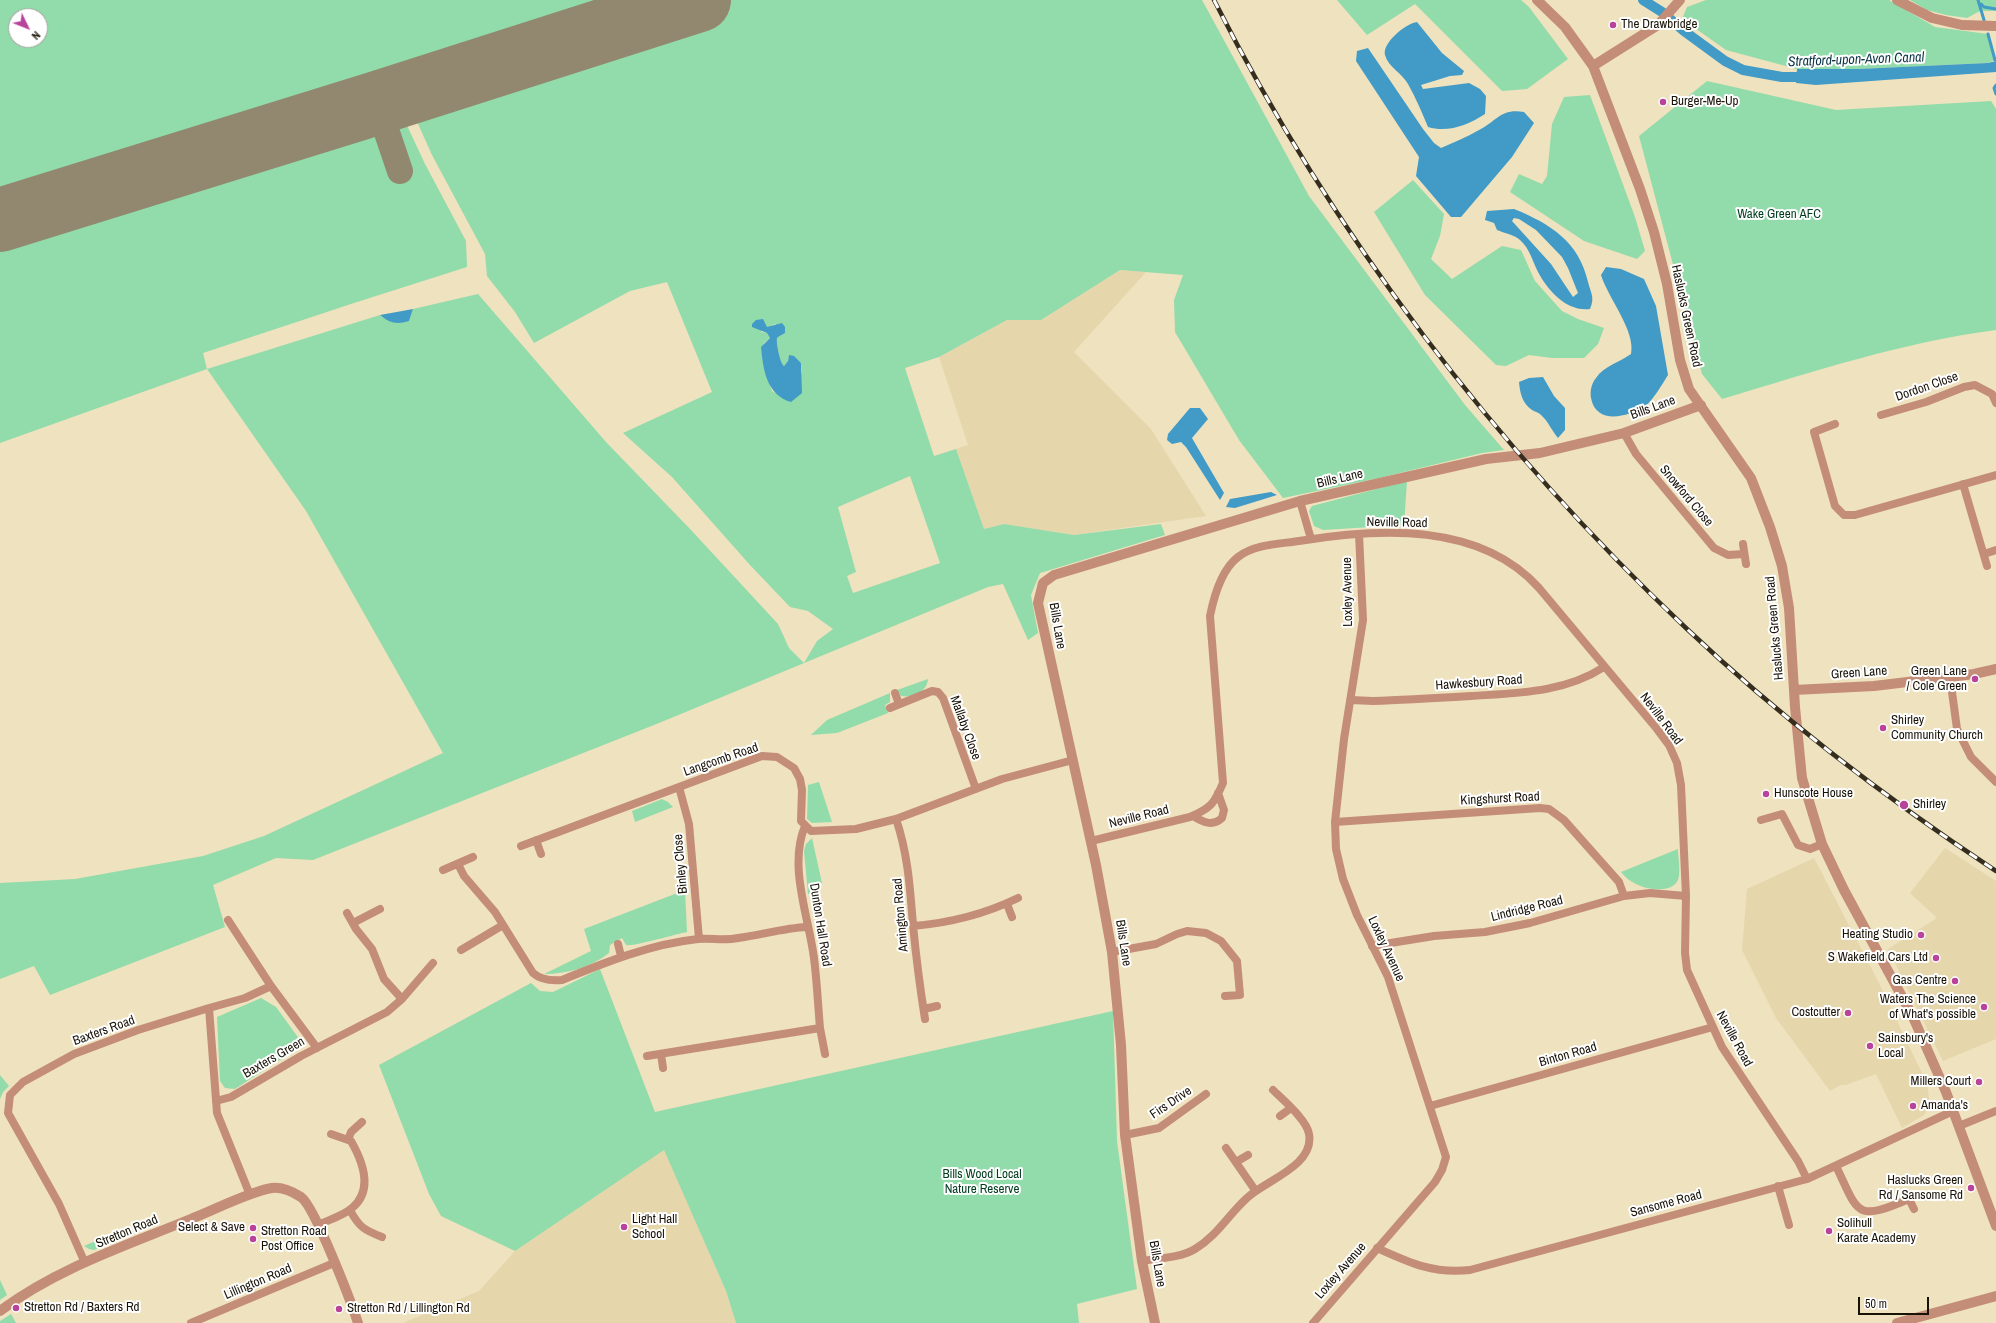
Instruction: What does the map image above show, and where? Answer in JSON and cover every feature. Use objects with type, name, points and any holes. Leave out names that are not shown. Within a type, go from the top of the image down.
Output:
[{"type":"street","name":"Haslucks Green Road","points":[[1537,0],[1565,27],[1593,66],[1640,189],[1667,284],[1680,360],[1689,389],[1751,478],[1772,533],[1782,566],[1789,608],[1795,707],[1802,778],[1822,844],[1844,890],[1913,1017],[1959,1126],[1996,1226]]},
{"type":"street","points":[[1593,66],[1658,25],[1680,0]]},
{"type":"street","points":[[1897,0],[1932,18],[1962,25],[1996,26]]},
{"type":"street","name":"Dordon Close","points":[[1880,415],[1926,402],[1964,387],[1975,385],[1992,394],[1996,403]]},
{"type":"street","name":"Bills Lane","points":[[1155,1323],[1142,1260],[1125,1135],[1122,1045],[1112,952],[1073,760],[1038,603],[1043,583],[1054,576],[1300,501],[1486,459],[1540,453],[1624,433],[1700,405]]},
{"type":"street","points":[[1835,424],[1814,432],[1835,506],[1844,515],[1855,515],[1996,475]]},
{"type":"street","name":"Snowford Close","points":[[1624,433],[1636,454],[1714,548],[1728,555],[1744,554]]},
{"type":"street","points":[[1963,484],[1987,566]]},
{"type":"street","points":[[1300,501],[1311,539]]},
{"type":"street","name":"Neville Road","points":[[1090,841],[1193,816],[1205,811],[1218,793],[1223,783],[1210,616],[1213,598],[1220,582],[1238,557],[1260,547],[1311,539],[1359,534],[1421,533],[1448,537],[1505,559],[1527,575],[1669,745],[1677,763],[1681,785],[1686,896],[1685,953],[1688,970],[1722,1047],[1798,1161],[1807,1179]]},
{"type":"street","name":"Loxley Avenue","points":[[1314,1323],[1435,1182],[1442,1170],[1446,1157],[1388,976],[1372,946],[1343,879],[1336,849],[1335,822],[1344,739],[1352,700],[1363,620],[1359,534]]},
{"type":"street","points":[[1743,544],[1746,564]]},
{"type":"street","points":[[1984,554],[1996,550]]},
{"type":"street","name":"Hawkesbury Road","points":[[1352,700],[1373,702],[1522,693],[1560,686],[1588,677],[1604,667]]},
{"type":"street","name":"Green Lane","points":[[1794,690],[1874,686],[1950,677],[1996,669]]},
{"type":"street","points":[[1950,677],[1958,730],[1971,757],[1996,782]]},
{"type":"street","name":"Mallaby Close","points":[[890,708],[932,691],[938,692],[943,698],[976,789]]},
{"type":"street","points":[[894,693],[899,704]]},
{"type":"street","name":"Langcomb Road","points":[[522,846],[762,756],[777,757],[794,768],[800,779],[802,790],[800,815],[801,821],[805,826]]},
{"type":"street","points":[[805,826],[811,831],[856,829],[896,819],[1002,779],[1073,760]]},
{"type":"street","name":"Binley Close","points":[[679,787],[689,824],[699,939]]},
{"type":"street","name":"Neville Road","points":[[1193,816],[1210,824],[1214,824],[1222,818],[1224,810],[1218,793]]},
{"type":"street","name":"Kingshurst Road","points":[[1335,822],[1540,808],[1549,809],[1564,820],[1619,882],[1624,896]]},
{"type":"street","points":[[1761,820],[1782,814],[1798,845],[1810,849],[1822,844]]},
{"type":"street","name":"Amington Road","points":[[896,819],[904,842],[909,870],[925,1019]]},
{"type":"street","name":"Dunton Hall Road","points":[[805,826],[799,852],[800,883],[814,958],[820,1028],[825,1054]]},
{"type":"street","points":[[536,840],[541,854]]},
{"type":"street","points":[[443,870],[473,857]]},
{"type":"street","points":[[458,864],[464,876],[495,912],[533,973],[538,978],[552,981],[562,980],[621,956],[699,939],[736,939],[807,926]]},
{"type":"street","name":"Lindridge Road","points":[[1372,946],[1434,936],[1485,932],[1530,923],[1624,896],[1650,893],[1686,896]]},
{"type":"street","points":[[914,926],[935,924],[979,913],[1007,904],[1018,898]]},
{"type":"street","points":[[1007,904],[1012,916]]},
{"type":"street","points":[[353,923],[380,909]]},
{"type":"street","points":[[347,913],[372,949],[384,979],[402,999]]},
{"type":"street","name":"Baxters Green","points":[[216,1101],[231,1097],[317,1048],[271,986],[228,920]]},
{"type":"street","points":[[461,950],[503,925]]},
{"type":"street","points":[[1112,952],[1156,944],[1177,934],[1187,932],[1206,933],[1221,941],[1237,961],[1240,995],[1225,996]]},
{"type":"street","points":[[618,944],[621,956]]},
{"type":"street","points":[[317,1048],[387,1012],[402,999],[433,964]]},
{"type":"street","points":[[250,1195],[217,1113],[209,1008],[245,998],[271,986]]},
{"type":"street","points":[[924,1009],[937,1006]]},
{"type":"street","name":"Baxters Road","points":[[8,1113],[10,1095],[23,1082],[74,1054],[138,1030],[209,1008]]},
{"type":"street","name":"Binton Road","points":[[1430,1106],[1713,1027]]},
{"type":"street","points":[[648,1056],[820,1028]]},
{"type":"street","points":[[661,1054],[663,1068]]},
{"type":"street","points":[[1142,1260],[1179,1255],[1196,1248],[1217,1232],[1236,1208],[1255,1190],[1287,1173],[1304,1155],[1309,1144],[1309,1134],[1303,1121],[1273,1090]]},
{"type":"street","name":"Firs Drive","points":[[1125,1135],[1159,1128],[1206,1094]]},
{"type":"street","points":[[1280,1116],[1291,1108]]},
{"type":"street","name":"Sansome Road","points":[[1377,1248],[1408,1263],[1433,1270],[1451,1272],[1470,1270],[1807,1179],[1953,1111]]},
{"type":"street","points":[[1959,1126],[1996,1111]]},
{"type":"street","points":[[0,1117],[8,1113],[48,1183],[85,1263]]},
{"type":"street","points":[[348,1140],[351,1132],[362,1122]]},
{"type":"street","points":[[331,1134],[351,1141],[361,1159],[364,1170],[364,1186],[360,1200],[350,1210],[318,1225],[358,1323]]},
{"type":"street","points":[[1226,1148],[1255,1190]]},
{"type":"street","points":[[1236,1162],[1248,1155]]},
{"type":"street","points":[[1836,1166],[1853,1202],[1861,1210],[1873,1212],[1909,1199],[1914,1209]]},
{"type":"street","points":[[1778,1186],[1788,1224]]},
{"type":"street","name":"Stretton Road","points":[[0,1311],[33,1288],[85,1263],[250,1195],[272,1188],[283,1189],[303,1198],[318,1225]]},
{"type":"street","points":[[350,1210],[358,1224],[382,1238]]},
{"type":"street","name":"Lillington Road","points":[[191,1323],[334,1263]]},
{"type":"street","points":[[1897,1323],[1996,1296]]},
{"type":"shaded area","points":[[1120,270],[1146,272],[1074,352],[1151,429],[1206,516],[1074,535],[1004,524],[984,529],[956,449],[968,445],[939,357],[1007,320],[1041,320]]},
{"type":"shaded area","points":[[1945,848],[1996,881],[1996,1039],[1943,1061],[1888,949],[1937,918],[1910,893]]},
{"type":"shaded area","points":[[1814,858],[1879,983],[1927,1084],[1930,1105],[1924,1115],[1902,1128],[1876,1074],[1846,1085],[1841,1085],[1830,1091],[1776,1018],[1742,950],[1747,889]]},
{"type":"shaded area","name":"Light Hall School","points":[[664,1149],[726,1291],[736,1323],[403,1323],[479,1291],[515,1251]]},
{"type":"green space","points":[[0,0],[1202,0],[1309,196],[1465,405],[1504,450],[1482,453],[1379,478],[1283,498],[1239,440],[1175,332],[1174,300],[1183,275],[1120,270],[1041,320],[1007,320],[939,357],[905,368],[934,456],[956,449],[984,529],[1004,524],[1074,535],[1161,524],[1165,535],[1040,573],[1031,595],[1038,633],[1028,640],[1003,584],[988,587],[659,723],[313,860],[276,858],[213,885],[225,927],[50,995],[34,966],[0,979],[0,883],[75,879],[203,856],[264,836],[443,753],[306,511],[207,369],[0,443]],"holes":[[[414,115],[432,155],[485,254],[487,276],[515,312],[534,343],[630,291],[667,282],[712,392],[623,433],[672,477],[750,565],[790,607],[808,611],[833,629],[817,641],[804,663],[789,648],[778,624],[691,530],[606,442],[478,294],[413,309],[409,321],[385,319],[380,315],[207,369],[203,353],[467,267],[466,241],[425,164],[404,119]],[[762,319],[767,328],[775,324],[785,333],[777,338],[781,361],[784,366],[788,361],[789,356],[801,363],[802,372],[786,400],[772,391],[770,385],[764,343],[770,338],[767,333],[761,332]],[[910,476],[940,563],[853,593],[847,576],[856,572],[838,507]]]},
{"type":"green space","points":[[1337,0],[1521,0],[1529,7],[1568,59],[1527,89],[1502,91],[1415,4],[1367,35]]},
{"type":"green space","points":[[1706,0],[1889,0],[1935,27],[1988,34],[1995,60],[1988,63],[1858,69],[1797,69],[1726,50],[1682,19],[1687,7]]},
{"type":"green space","points":[[1910,0],[1996,0],[1996,11],[1980,11],[1967,18],[1927,10]]},
{"type":"green space","name":"Wake Green AFC","points":[[1707,81],[1836,110],[1991,101],[1996,109],[1996,330],[1961,335],[1892,350],[1824,368],[1722,399],[1702,374],[1639,136]]},
{"type":"green space","points":[[1590,95],[1635,217],[1645,251],[1637,259],[1584,241],[1510,192],[1519,174],[1542,184],[1547,176],[1552,124],[1564,97]]},
{"type":"green space","points":[[1413,180],[1444,214],[1440,236],[1431,259],[1452,279],[1502,246],[1521,250],[1535,281],[1562,311],[1578,319],[1604,328],[1598,344],[1584,358],[1552,358],[1529,355],[1506,366],[1496,365],[1425,295],[1374,212]]},
{"type":"green space","points":[[1407,481],[1404,525],[1323,530],[1314,526],[1309,511],[1312,506]]},
{"type":"green space","points":[[928,679],[927,684],[922,691],[915,695],[901,696],[897,690]]},
{"type":"green space","points":[[890,693],[890,702],[885,705],[888,713],[837,733],[811,735],[827,720]]},
{"type":"green space","points":[[819,782],[832,822],[812,823],[807,819],[808,785]]},
{"type":"green space","points":[[662,799],[673,807],[635,822],[632,811]]},
{"type":"green space","points":[[812,838],[822,883],[820,884],[819,893],[808,894],[804,851],[806,844]]},
{"type":"green space","points":[[1678,849],[1679,877],[1675,884],[1671,887],[1666,889],[1654,889],[1643,887],[1635,884],[1621,872]]},
{"type":"green space","points":[[685,890],[687,932],[630,945],[626,945],[622,938],[610,945],[609,953],[594,963],[561,973],[544,974],[591,951],[584,929]]},
{"type":"green space","name":"Bills Wood Local Nature Reserve","points":[[600,969],[655,1112],[1113,1011],[1117,1141],[1137,1289],[1077,1304],[1079,1323],[736,1323],[726,1291],[664,1150],[515,1251],[441,1216],[429,1194],[379,1065],[531,983],[540,991],[553,992]]},
{"type":"green space","points":[[261,998],[276,1007],[300,1040],[300,1047],[235,1089],[225,1088],[220,1081],[217,1017]]},
{"type":"green space","points":[[0,1075],[9,1086],[3,1092],[0,1099]]},
{"type":"green space","points":[[123,1229],[125,1236],[94,1250],[84,1246]]},
{"type":"green space","points":[[0,1280],[7,1295],[0,1300]]},
{"type":"green space","points":[[11,1314],[16,1323],[0,1323],[0,1321]]},
{"type":"water","points":[[1417,22],[1442,53],[1464,71],[1462,75],[1450,76],[1421,85],[1423,89],[1469,83],[1480,89],[1486,96],[1485,114],[1472,122],[1458,127],[1435,129],[1428,127],[1406,80],[1392,67],[1385,55],[1387,45],[1396,34],[1412,23]]},
{"type":"water","points":[[1368,48],[1423,129],[1434,143],[1441,148],[1474,133],[1500,116],[1510,112],[1524,112],[1534,123],[1512,157],[1461,217],[1451,217],[1416,176],[1419,157],[1356,61],[1357,51]]},
{"type":"water","points":[[1996,61],[1996,72],[1816,85],[1796,83],[1797,69],[1858,69],[1988,63]]},
{"type":"water","points":[[1514,209],[1540,221],[1562,236],[1578,256],[1584,268],[1592,296],[1590,309],[1574,307],[1559,299],[1542,279],[1529,251],[1523,243],[1515,237],[1497,230],[1494,223],[1485,220],[1487,211]],"holes":[[[1514,218],[1519,219],[1536,230],[1562,257],[1578,293],[1573,297],[1551,264],[1512,221]]]},
{"type":"water","points":[[1606,267],[1621,269],[1644,279],[1656,306],[1668,375],[1647,405],[1637,411],[1621,416],[1605,415],[1599,412],[1594,407],[1591,398],[1591,388],[1594,380],[1599,374],[1603,370],[1631,354],[1631,345],[1626,325],[1601,275]]},
{"type":"water","points":[[413,309],[409,321],[405,322],[393,322],[380,315]]},
{"type":"water","points":[[763,319],[767,327],[782,323],[785,327],[785,333],[777,338],[780,357],[784,366],[788,361],[789,355],[794,356],[801,363],[802,393],[791,402],[776,393],[767,380],[761,347],[770,338],[767,333],[752,327],[752,324],[756,320]]},
{"type":"water","points":[[1543,377],[1554,396],[1565,408],[1565,430],[1558,438],[1542,416],[1526,404],[1521,394],[1519,382],[1529,378]]},
{"type":"water","points":[[1190,408],[1200,408],[1208,419],[1192,438],[1224,493],[1220,500],[1186,447],[1181,442],[1172,444],[1167,440],[1168,434]]},
{"type":"water","points":[[1271,492],[1277,495],[1235,508],[1226,507],[1230,499]]},
{"type":"waterway","name":"Stratford-upon-Avon Canal","points":[[1643,0],[1662,12],[1684,31],[1725,61],[1743,70],[1782,77],[1810,77]]},
{"type":"waterway","points":[[1978,0],[1984,20]]},
{"type":"waterway","points":[[1981,4],[1984,7],[1996,9]]},
{"type":"waterway","points":[[1988,34],[1995,60]]},
{"type":"waterway","points":[[1996,85],[1994,88],[1996,94]]},
{"type":"taxiway","points":[[377,103],[400,171]]},
{"type":"runway","points":[[0,220],[377,103],[699,0]]},
{"type":"railway","points":[[1214,0],[1261,87],[1311,172],[1365,255],[1423,335],[1484,412],[1549,487],[1616,560],[1687,629],[1760,695],[1875,787],[1955,844],[1996,871]]},
{"type":"place","name":"The Drawbridge","points":[[1613,25]]},
{"type":"place","name":"Burger-Me-Up","points":[[1663,102]]},
{"type":"place","name":"Green Lane / Cole Green","points":[[1975,679]]},
{"type":"place","name":"Shirley Community Church","points":[[1883,728]]},
{"type":"place","name":"Hunscote House","points":[[1766,794]]},
{"type":"place","name":"Shirley","points":[[1904,805]]},
{"type":"place","name":"Heating Studio","points":[[1921,935]]},
{"type":"place","name":"S Wakefield Cars Ltd","points":[[1936,958]]},
{"type":"place","name":"Gas Centre","points":[[1955,981]]},
{"type":"place","name":"Waters The Science of What's possible","points":[[1984,1007]]},
{"type":"place","name":"Costcutter","points":[[1848,1013]]},
{"type":"place","name":"Sainsbury's Local","points":[[1870,1046]]},
{"type":"place","name":"Millers Court","points":[[1979,1082]]},
{"type":"place","name":"Amanda's","points":[[1913,1106]]},
{"type":"place","name":"Haslucks Green Rd / Sansome Rd","points":[[1971,1188]]},
{"type":"place","name":"Light Hall School","points":[[624,1227]]},
{"type":"place","name":"Select & Save","points":[[253,1228]]},
{"type":"place","name":"Solihull Karate Academy","points":[[1829,1231]]},
{"type":"place","name":"Stretton Road Post Office","points":[[253,1239]]},
{"type":"place","name":"Stretton Rd / Baxters Rd","points":[[16,1308]]},
{"type":"place","name":"Stretton Rd / Lillington Rd","points":[[339,1309]]}]
